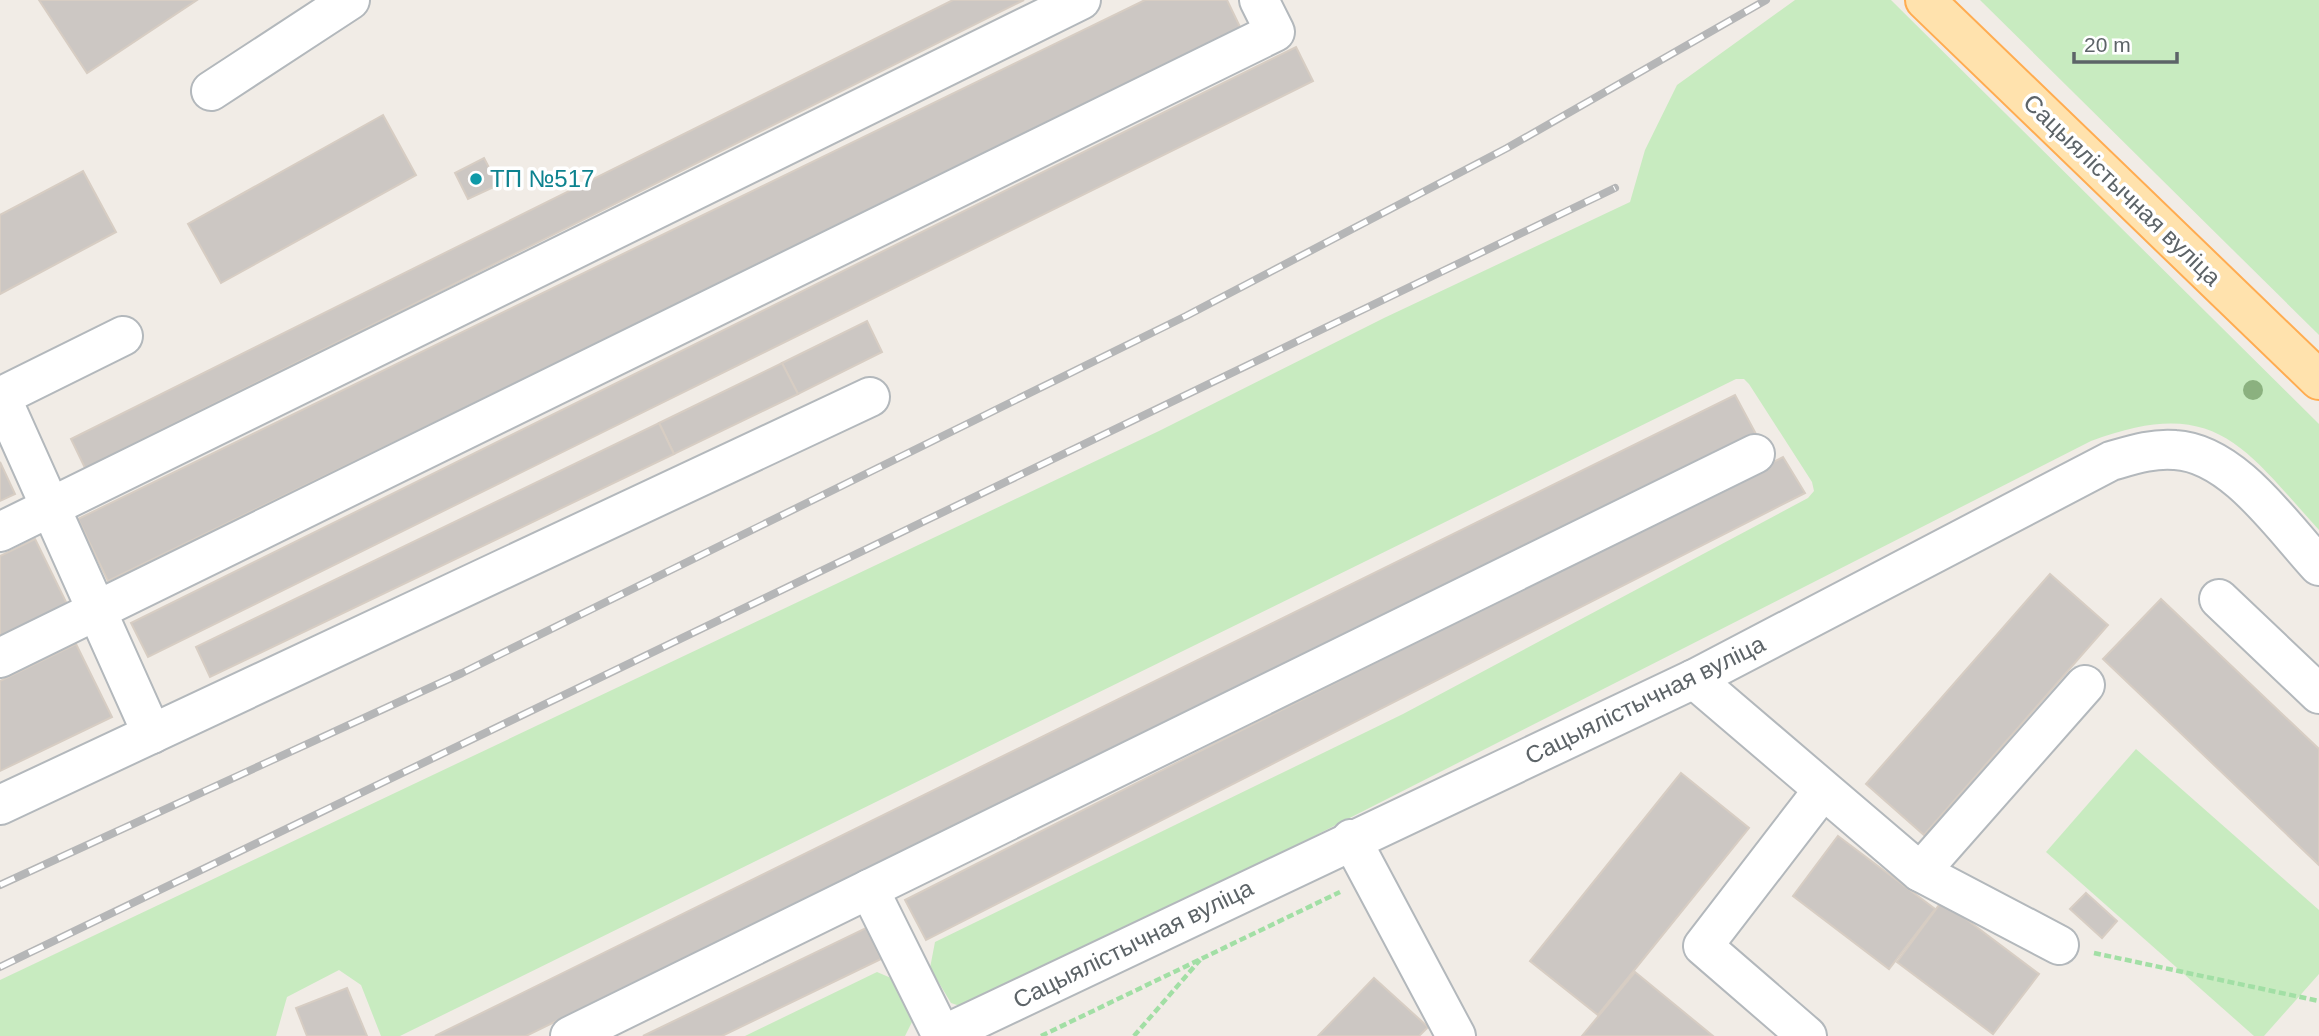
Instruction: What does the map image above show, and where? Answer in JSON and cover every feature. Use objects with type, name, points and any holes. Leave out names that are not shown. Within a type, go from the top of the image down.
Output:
[{"type":"main road","name":"Сацыялістычная вуліца","points":[[1925,0],[2319,380]]},
{"type":"street","points":[[211,91],[351,0]]},
{"type":"street","points":[[0,531],[1081,0]]},
{"type":"street","points":[[0,659],[1275,32],[1259,0]]},
{"type":"street","points":[[123,336],[0,397],[152,734]]},
{"type":"street","points":[[0,805],[870,397]]},
{"type":"street","name":"Сацыялістычная вуліца","points":[[942,1036],[1351,839],[1694,679],[2111,461],[2142,452],[2176,450],[2210,458],[2240,480],[2319,566]]},
{"type":"street","points":[[570,1036],[1755,454]]},
{"type":"street","points":[[2219,599],[2319,694]]},
{"type":"street","points":[[1694,679],[1920,872],[2059,945]]},
{"type":"street","points":[[1920,872],[2085,685]]},
{"type":"street","points":[[1807,1036],[1703,946],[1824,790]]},
{"type":"street","points":[[1351,839],[1456,1036]]},
{"type":"street","points":[[869,889],[942,1036]]},
{"type":"path","points":[[2059,945],[2319,1001]]},
{"type":"path","points":[[1134,1036],[1201,959]]},
{"type":"green space","points":[[1795,0],[1891,0],[2319,424],[2319,530],[2246,452],[2223,436],[2197,427],[2168,424],[2133,428],[2091,441],[972,1010],[951,1003],[930,968],[935,942],[1403,714],[1808,498],[1814,491],[1812,482],[1749,384],[1744,379],[1736,379],[400,1036],[381,1036],[361,985],[339,970],[287,997],[276,1036],[0,1036],[0,980],[1159,431],[1384,318],[1630,202],[1645,150],[1677,85]]},
{"type":"green space","points":[[1980,0],[2319,0],[2319,335]]},
{"type":"green space","points":[[2136,749],[2319,910],[2319,974],[2264,1036],[2254,1036],[2046,852]]},
{"type":"green space","points":[[877,972],[898,981],[917,1012],[905,1036],[745,1036]]},
{"type":"building","points":[[39,0],[197,0],[87,73]]},
{"type":"building","points":[[953,0],[1024,0],[85,468],[71,439]]},
{"type":"building","points":[[1145,0],[1227,0],[1242,31],[108,581],[78,519]]},
{"type":"building","points":[[1296,47],[1313,81],[148,657],[131,623]]},
{"type":"building","points":[[383,115],[416,175],[221,283],[188,224]]},
{"type":"building","name":"ТП №517","points":[[484,158],[498,185],[468,199],[455,173]]},
{"type":"building","points":[[83,171],[116,232],[0,294],[0,215]]},
{"type":"building","points":[[867,321],[882,352],[798,394],[782,363]]},
{"type":"building","points":[[782,363],[798,394],[674,454],[659,423]]},
{"type":"building","points":[[1735,395],[1756,434],[526,1036],[435,1036]]},
{"type":"building","points":[[659,423],[674,454],[210,677],[196,647]]},
{"type":"building","points":[[1783,457],[1805,493],[926,940],[905,900]]},
{"type":"building","points":[[0,462],[15,494],[0,501]]},
{"type":"building","points":[[35,539],[67,604],[0,637],[0,556]]},
{"type":"building","points":[[2050,574],[2108,625],[1924,835],[1866,784]]},
{"type":"building","points":[[2161,599],[2319,749],[2319,865],[2103,659]]},
{"type":"building","points":[[76,644],[112,717],[0,771],[0,681]]},
{"type":"building","points":[[1681,773],[1749,828],[1598,1015],[1530,961]]},
{"type":"building","points":[[1838,836],[1935,909],[1889,969],[1793,896]]},
{"type":"building","points":[[2086,893],[2117,921],[2102,938],[2070,909]]},
{"type":"building","points":[[1942,901],[2039,974],[1993,1034],[1897,962]]},
{"type":"building","points":[[866,928],[881,959],[722,1036],[643,1036]]},
{"type":"building","points":[[1635,972],[1713,1036],[1582,1036]]},
{"type":"building","points":[[1374,978],[1428,1027],[1419,1036],[1318,1036]]},
{"type":"building","points":[[347,988],[367,1036],[307,1036],[296,1008]]},
{"type":"railway","points":[[0,885],[462,673],[1186,316],[1507,148],[1766,0]]},
{"type":"railway","points":[[0,967],[1615,188]]},
{"type":"place","name":"ТП №517","points":[[476,179]]}]
